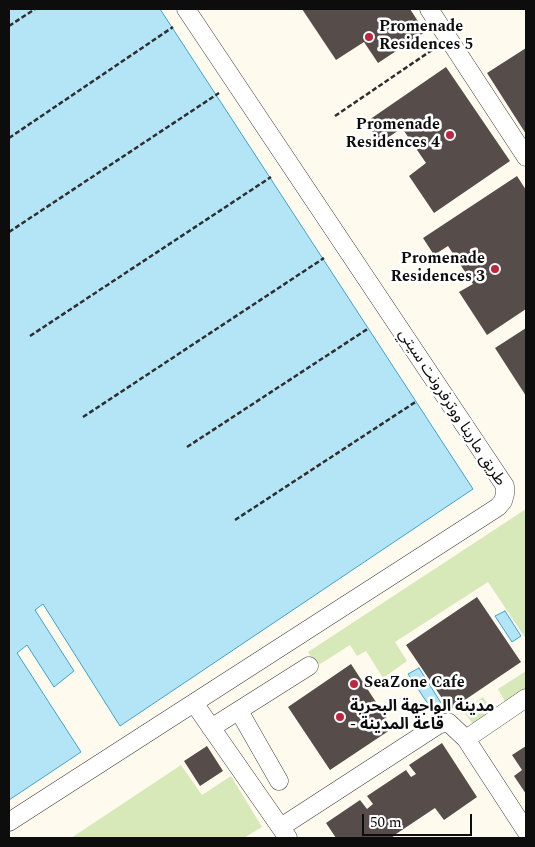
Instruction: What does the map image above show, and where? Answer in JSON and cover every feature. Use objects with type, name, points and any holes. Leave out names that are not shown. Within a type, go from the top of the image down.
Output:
[{"type":"street","name":"طريق مارينا ووترفرونت سيتي","points":[[9,822],[498,507],[505,494],[505,486],[186,9]]},
{"type":"street","points":[[429,9],[526,157]]},
{"type":"street","points":[[211,728],[309,666]]},
{"type":"street","points":[[466,739],[526,698]]},
{"type":"street","points":[[194,703],[284,833],[438,724],[448,722],[466,739],[526,832]]},
{"type":"street","points":[[239,710],[279,781]]},
{"type":"path","points":[[9,26],[35,9]]},
{"type":"path","points":[[9,138],[173,27]]},
{"type":"path","points":[[335,116],[448,38]]},
{"type":"path","points":[[9,232],[220,93]]},
{"type":"path","points":[[30,336],[271,177]]},
{"type":"path","points":[[82,418],[324,258]]},
{"type":"path","points":[[188,447],[369,328]]},
{"type":"path","points":[[235,520],[417,401]]},
{"type":"green space","points":[[526,509],[526,639],[488,582],[395,642],[407,661],[383,678],[366,651],[357,656],[350,645],[317,666],[308,652]]},
{"type":"green space","points":[[526,671],[526,695],[508,707],[498,689]]},
{"type":"green space","points":[[483,697],[495,715],[477,724],[473,724],[463,711]]},
{"type":"green space","points":[[181,765],[202,795],[231,776],[262,827],[244,838],[71,838]]},
{"type":"water","points":[[9,9],[160,9],[473,489],[120,726],[43,604],[35,610],[74,671],[54,687],[27,645],[17,653],[81,752],[9,800]]},
{"type":"water","points":[[505,611],[521,636],[512,642],[495,616]]},
{"type":"water","points":[[419,668],[443,706],[434,713],[408,674]]},
{"type":"building","name":"Promenade Residences 5","points":[[302,9],[410,9],[425,32],[378,63],[364,42],[336,60]]},
{"type":"building","points":[[526,48],[526,134],[487,73]]},
{"type":"building","name":"Promenade Residences 4","points":[[446,67],[510,161],[434,213],[409,176],[426,163],[402,128],[380,143],[366,122]]},
{"type":"building","name":"Promenade Residences 3","points":[[517,176],[526,190],[526,309],[487,335],[459,292],[473,284],[448,246],[434,255],[423,238]]},
{"type":"building","points":[[526,328],[526,396],[495,348]]},
{"type":"building","points":[[477,597],[521,662],[450,710],[406,645]]},
{"type":"building","name":"مدينة الواجهة البحرية - قاعة المدينة","points":[[351,664],[393,728],[330,770],[288,707]]},
{"type":"building","points":[[442,743],[477,797],[444,820],[435,808],[393,836],[394,838],[336,838],[326,823],[360,800],[367,809],[373,804],[367,796],[406,770],[411,777],[416,774],[409,765]]},
{"type":"building","points":[[207,746],[223,771],[200,786],[184,761]]},
{"type":"building","points":[[526,746],[526,794],[514,776],[522,770],[512,755]]},
{"type":"place","name":"Promenade Residences 5","points":[[369,37]]},
{"type":"place","name":"Promenade Residences 4","points":[[450,135]]},
{"type":"place","name":"Promenade Residences 3","points":[[495,269]]},
{"type":"place","name":"SeaZone Cafe","points":[[354,684]]},
{"type":"place","name":"مدينة الواجهة البحرية - قاعة المدينة","points":[[340,717]]}]
